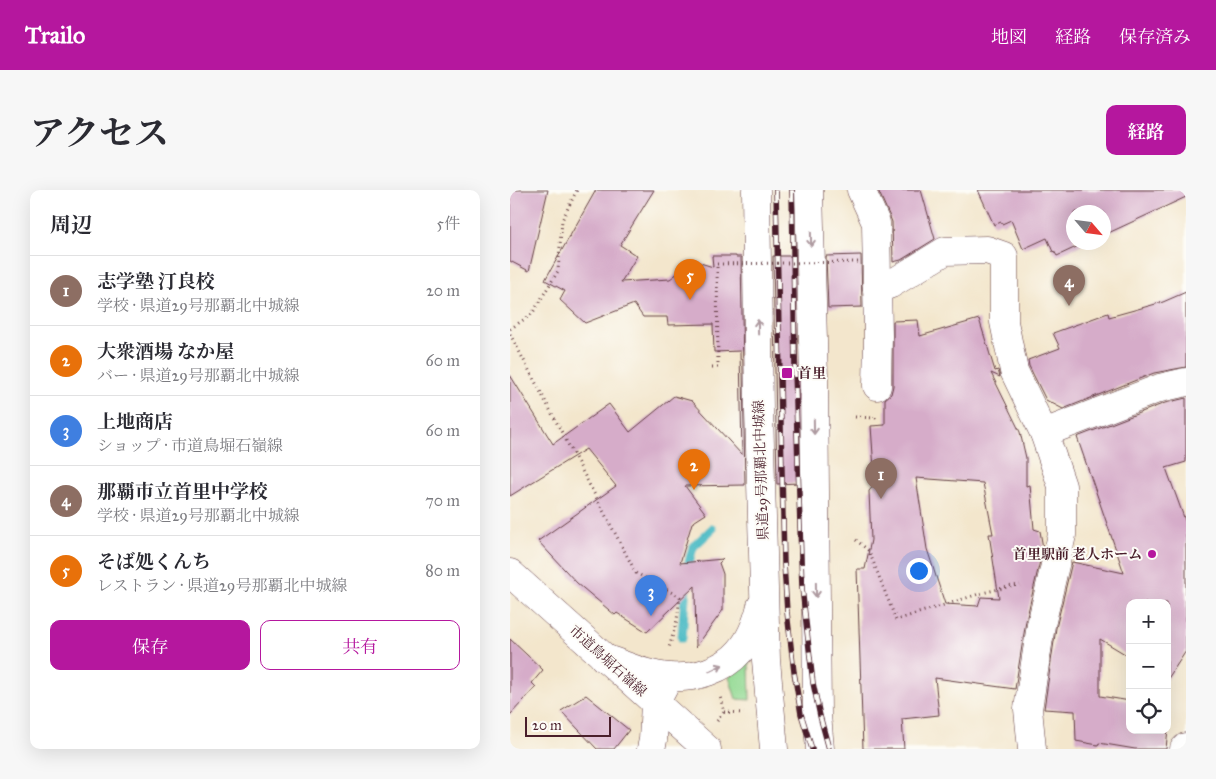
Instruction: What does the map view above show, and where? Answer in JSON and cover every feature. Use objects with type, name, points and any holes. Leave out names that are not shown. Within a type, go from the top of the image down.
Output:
[{"type":"street","name":"県道29号那覇北中城線","points":[[756,190],[759,411],[766,660],[774,749]]},
{"type":"street","points":[[810,190],[817,715],[820,749]]},
{"type":"street","points":[[861,190],[876,223],[877,386]]},
{"type":"street","points":[[877,289],[891,284],[945,251],[987,250],[1004,256],[1008,322],[1014,371],[1044,433],[1062,486],[1062,535],[1041,625],[1028,709],[1032,749]]},
{"type":"street","points":[[1044,433],[1160,388],[1186,382]]},
{"type":"street","name":"市道鳥堀石嶺線","points":[[510,573],[655,704],[711,736]]},
{"type":"street","points":[[604,658],[644,672],[668,665],[689,677],[712,670],[730,660],[740,651],[751,635],[759,615],[765,589]]},
{"type":"street","points":[[651,749],[655,704],[668,665]]},
{"type":"path","points":[[510,329],[532,314],[558,271],[562,220],[577,190]]},
{"type":"path","points":[[712,367],[718,367],[717,264],[859,262]]},
{"type":"path","points":[[510,334],[636,573],[680,597],[668,665]]},
{"type":"path","points":[[855,417],[875,418]]},
{"type":"path","points":[[856,540],[869,551],[896,620],[982,593],[1012,586],[1051,584]]},
{"type":"path","points":[[711,736],[724,712],[718,690]]},
{"type":"path","points":[[724,712],[750,713]]},
{"type":"green space","points":[[748,659],[750,700],[736,699],[729,677]]},
{"type":"building","points":[[510,190],[548,190],[529,271],[510,261]]},
{"type":"building","points":[[596,190],[654,190],[620,245],[637,256],[621,282],[670,279],[694,261],[713,267],[712,256],[741,257],[745,485],[685,486],[706,514],[692,523],[680,563],[723,559],[719,563],[723,574],[723,610],[696,647],[695,586],[647,632],[617,613],[615,615],[577,583],[538,541],[616,486],[586,449],[510,496],[510,375],[553,444],[609,404],[630,432],[674,396],[692,401],[742,455],[740,351],[714,352],[713,324],[668,325],[667,317],[643,317],[634,304],[585,323],[560,300],[565,291],[545,280]]},
{"type":"building","points":[[878,190],[921,190],[935,239],[901,260],[893,262],[892,222]]},
{"type":"building","points":[[978,190],[1186,190],[1186,197],[1111,232],[1111,205],[1066,205],[1066,250],[1070,250],[1057,256],[1053,252],[1047,238],[1023,249],[1011,220],[994,225]]},
{"type":"building","points":[[861,255],[862,307],[828,308],[826,256]]},
{"type":"building","points":[[773,256],[795,256],[799,483],[777,484]]},
{"type":"building","points":[[1186,292],[1186,367],[1154,373],[1063,409],[1046,400],[1029,366],[1028,360],[1060,348],[1053,333],[1108,313],[1109,317],[1163,302]]},
{"type":"building","points":[[979,319],[995,371],[998,370],[1000,377],[991,373],[1020,432],[1026,458],[1026,486],[1030,485],[1034,529],[1040,531],[1043,548],[1026,621],[1015,689],[935,678],[939,715],[902,719],[904,749],[863,749],[857,569],[865,569],[871,540],[869,491],[875,484],[871,426],[885,425],[885,399],[891,394],[893,386],[893,321],[918,320],[920,336]],"holes":[[[916,478],[983,483],[993,534],[989,534],[999,598],[981,597],[978,606],[945,604],[927,549]]]},
{"type":"building","points":[[1186,398],[1186,462],[1166,468],[1186,523],[1186,651],[1171,674],[1171,599],[1126,599],[1126,655],[1100,639],[1100,696],[1126,700],[1126,734],[1167,734],[1166,749],[1135,749],[1076,741],[1075,711],[1044,709],[1056,628],[1072,562],[1124,573],[1077,437],[1165,403]]},
{"type":"building","points":[[510,639],[543,670],[532,683],[536,687],[510,715]]},
{"type":"building","points":[[586,695],[629,730],[614,749],[597,749],[561,711]]},
{"type":"waterway","points":[[682,638],[687,570],[693,547],[712,529]]},
{"type":"railway","points":[[776,190],[784,564],[787,612],[801,714],[812,749]]},
{"type":"railway","points":[[792,190],[795,371],[802,588],[813,683],[829,749]]},
{"type":"place","name":"そば処くんち","points":[[690,300]]},
{"type":"place","name":"那覇市立首里中学校","points":[[1069,306]]},
{"type":"place","name":"首里","points":[[787,373]]},
{"type":"place","name":"大衆酒場 なか屋","points":[[694,490]]},
{"type":"place","name":"志学塾 汀良校","points":[[881,499]]},
{"type":"place","name":"首里駅前 老人ホーム","points":[[1152,554]]},
{"type":"place","name":"上地商店","points":[[651,616]]}]
